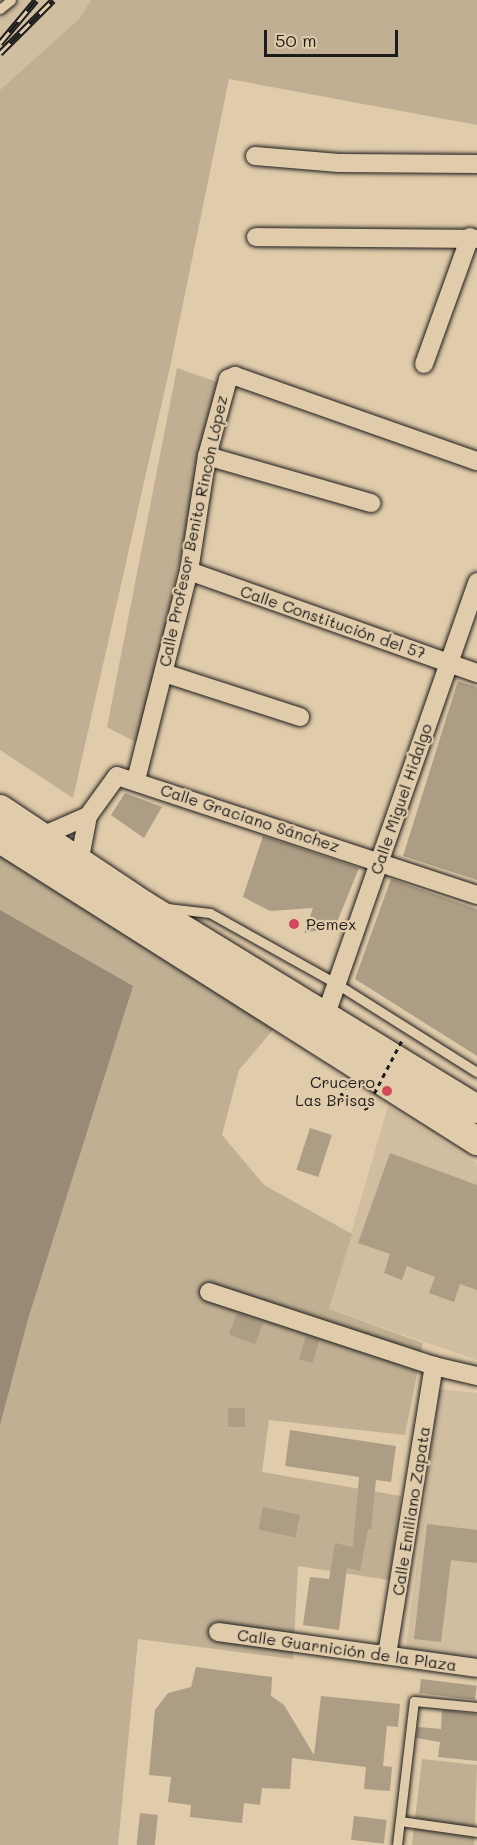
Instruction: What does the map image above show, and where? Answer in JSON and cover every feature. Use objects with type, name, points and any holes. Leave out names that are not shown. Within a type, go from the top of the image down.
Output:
[{"type":"main road","points":[[0,809],[144,905],[477,1109]]},
{"type":"main road","points":[[0,839],[477,1141]]},
{"type":"street","points":[[255,156],[339,163],[477,164]]},
{"type":"street","points":[[256,237],[474,238],[424,364]]},
{"type":"street","name":"Calle Profesor Benito Rincón López","points":[[136,780],[189,571],[207,456],[223,387],[235,376],[477,461]]},
{"type":"street","points":[[207,456],[371,503]]},
{"type":"street","name":"Calle Constitución del 57","points":[[189,571],[477,672]]},
{"type":"street","name":"Calle Miguel Hidalgo","points":[[325,1017],[477,582]]},
{"type":"street","points":[[164,673],[300,717]]},
{"type":"street","name":"Calle Graciano Sánchez","points":[[88,816],[117,776],[136,780],[477,895]]},
{"type":"street","points":[[42,836],[88,816]]},
{"type":"street","points":[[78,863],[88,816]]},
{"type":"street","points":[[209,1292],[434,1366],[477,1376]]},
{"type":"street","name":"Calle Emiliano Zapata","points":[[387,1655],[434,1366]]},
{"type":"street","name":"Calle Guarnición de la Plaza","points":[[218,1632],[477,1668]]},
{"type":"lane","points":[[0,9],[11,0]]},
{"type":"lane","points":[[144,905],[210,913],[337,984],[477,1072]]},
{"type":"lane","points":[[397,1845],[414,1701],[477,1707]]},
{"type":"lane","points":[[400,1821],[477,1832]]},
{"type":"path","points":[[341,1095],[366,1109],[402,1040]]},
{"type":"shaded area","points":[[0,0],[91,0],[79,19],[0,90]]},
{"type":"shaded area","points":[[91,0],[477,0],[477,125],[229,79],[170,367],[73,798],[0,750],[0,90],[79,19]]},
{"type":"shaded area","points":[[177,368],[217,382],[141,745],[107,727]]},
{"type":"shaded area","points":[[0,851],[276,1026],[239,1070],[222,1135],[264,1185],[352,1234],[329,1309],[423,1343],[405,1435],[269,1420],[262,1472],[401,1496],[389,1580],[298,1566],[293,1659],[138,1639],[118,1845],[0,1845]]},
{"type":"shaded area","points":[[0,910],[133,986],[28,1319],[0,1425]]},
{"type":"shaded area","points":[[388,1106],[477,1164],[477,1360],[329,1309]]},
{"type":"shaded area","points":[[439,1389],[477,1393],[477,1658],[406,1648]]},
{"type":"shaded area","points":[[422,1759],[477,1765],[474,1845],[412,1845]]},
{"type":"building","points":[[458,681],[477,687],[477,880],[403,856]]},
{"type":"building","points":[[125,793],[162,807],[144,838],[111,815]]},
{"type":"building","points":[[263,836],[359,868],[335,927],[304,933],[313,908],[270,911],[243,897]]},
{"type":"building","points":[[391,879],[477,909],[477,1056],[355,979]]},
{"type":"building","points":[[310,1128],[332,1135],[318,1177],[296,1170]]},
{"type":"building","points":[[390,1153],[477,1185],[477,1290],[460,1284],[454,1302],[429,1293],[435,1277],[407,1266],[402,1280],[384,1273],[390,1254],[358,1243]]},
{"type":"building","points":[[237,1313],[263,1323],[255,1345],[229,1334]]},
{"type":"building","points":[[306,1336],[319,1340],[312,1363],[299,1359]]},
{"type":"building","points":[[228,1408],[245,1408],[245,1427],[228,1427]]},
{"type":"building","points":[[290,1430],[396,1446],[391,1482],[376,1480],[371,1529],[368,1529],[360,1571],[347,1568],[339,1630],[303,1625],[310,1577],[329,1579],[335,1543],[353,1547],[359,1477],[285,1466]]},
{"type":"building","points":[[263,1507],[300,1515],[295,1537],[258,1529]]},
{"type":"building","points":[[427,1524],[477,1530],[477,1563],[451,1560],[441,1642],[414,1639]]},
{"type":"building","points":[[196,1667],[272,1677],[271,1696],[284,1705],[314,1755],[321,1696],[400,1704],[398,1727],[387,1726],[383,1766],[392,1767],[390,1791],[364,1789],[366,1767],[292,1758],[290,1789],[262,1788],[260,1805],[244,1803],[242,1823],[190,1817],[191,1805],[168,1802],[171,1777],[149,1775],[155,1710],[168,1693],[191,1687]]},
{"type":"building","points":[[421,1679],[477,1686],[475,1700],[419,1693]]},
{"type":"building","points":[[442,1710],[477,1714],[477,1761],[438,1757],[440,1742],[416,1738],[418,1727],[441,1729]]},
{"type":"building","points":[[140,1813],[158,1815],[155,1845],[137,1845]]},
{"type":"building","points":[[354,1816],[387,1820],[384,1844],[351,1840]]},
{"type":"railway","points":[[0,43],[36,0]]},
{"type":"railway","points":[[0,53],[53,0]]},
{"type":"place","name":"Pemex","points":[[294,924]]},
{"type":"place","name":"Crucero Las Brisas","points":[[387,1091]]}]
